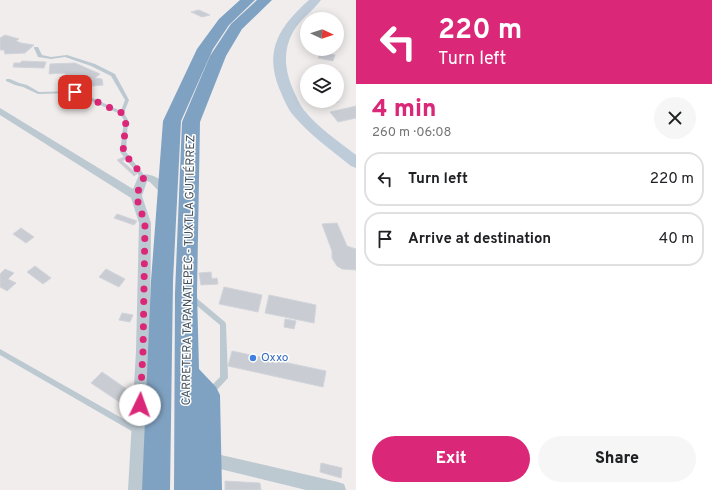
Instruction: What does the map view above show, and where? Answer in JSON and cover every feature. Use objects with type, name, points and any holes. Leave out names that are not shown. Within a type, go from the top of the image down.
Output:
[{"type":"highway","name":"CARRETERA TAPANATEPEC - TUXTLA GUTIÉRREZ","points":[[156,490],[162,281],[172,121],[205,49],[224,22],[248,0]]},
{"type":"highway","name":"CARRETERA TAPANATEPEC - TUXTLA GUTIÉRREZ","points":[[188,490],[186,294],[191,122],[218,56],[236,27],[265,0]]},
{"type":"highway","points":[[187,373],[207,395],[208,490]]},
{"type":"main road","points":[[315,0],[288,28],[279,48],[278,63],[281,80],[297,111],[356,163]]},
{"type":"street","points":[[0,111],[136,196],[145,223],[143,351],[136,490]]},
{"type":"street","points":[[136,196],[144,177],[153,179],[168,192]]},
{"type":"street","points":[[208,459],[338,490]]},
{"type":"lane","points":[[36,48],[40,56],[51,58],[65,56],[93,65],[113,75],[127,100],[122,113]]},
{"type":"lane","points":[[8,80],[25,86],[38,93],[75,92],[122,113],[126,120],[123,152],[144,177]]},
{"type":"lane","points":[[186,294],[223,324],[224,378],[207,395]]},
{"type":"lane","points":[[0,352],[139,432]]},
{"type":"building","points":[[199,10],[210,15],[202,17],[191,12]]},
{"type":"building","points":[[5,35],[19,39],[16,41],[21,43],[34,45],[25,53],[5,54],[4,50],[0,50],[0,38]]},
{"type":"building","points":[[319,56],[335,56],[333,61],[318,58]]},
{"type":"building","points":[[22,61],[46,62],[44,68],[13,67],[14,63],[20,63]]},
{"type":"building","points":[[75,63],[100,74],[95,78],[102,79],[103,85],[82,87],[82,80],[73,77],[67,80],[61,78],[66,74],[64,73],[49,74],[50,64]]},
{"type":"building","points":[[356,106],[356,118],[338,122],[330,112]]},
{"type":"building","points":[[124,157],[126,159],[122,161],[137,174],[134,176],[117,160]]},
{"type":"building","points":[[117,214],[137,221],[134,225],[114,218]]},
{"type":"building","points":[[337,223],[347,246],[356,249],[356,270],[342,269],[337,266],[332,258],[332,251],[322,224]]},
{"type":"building","points":[[21,228],[34,237],[26,243],[13,234]]},
{"type":"building","points":[[35,266],[51,278],[43,284],[27,272]]},
{"type":"building","points":[[5,269],[14,273],[8,279],[16,283],[7,291],[0,287],[0,274]]},
{"type":"building","points":[[106,269],[125,279],[119,287],[99,277]]},
{"type":"building","points":[[211,272],[212,279],[217,278],[218,284],[201,285],[199,273]]},
{"type":"building","points":[[224,287],[262,295],[258,312],[219,304]]},
{"type":"building","points":[[269,295],[316,305],[314,323],[265,313]]},
{"type":"building","points":[[122,313],[133,315],[130,322],[119,320]]},
{"type":"building","points":[[285,319],[296,321],[294,329],[284,327]]},
{"type":"building","points":[[232,351],[326,371],[323,387],[228,366]]},
{"type":"building","points":[[102,372],[131,392],[127,407],[91,383]]},
{"type":"building","points":[[321,463],[342,468],[341,478],[320,472]]},
{"type":"building","points":[[225,481],[260,483],[261,490],[225,490]]},
{"type":"place","name":"Oxxo","points":[[253,358]]},
{"type":"route","points":[[75,92],[122,113],[126,120],[123,152],[144,177],[136,196],[145,223],[143,351],[140,405]]}]
